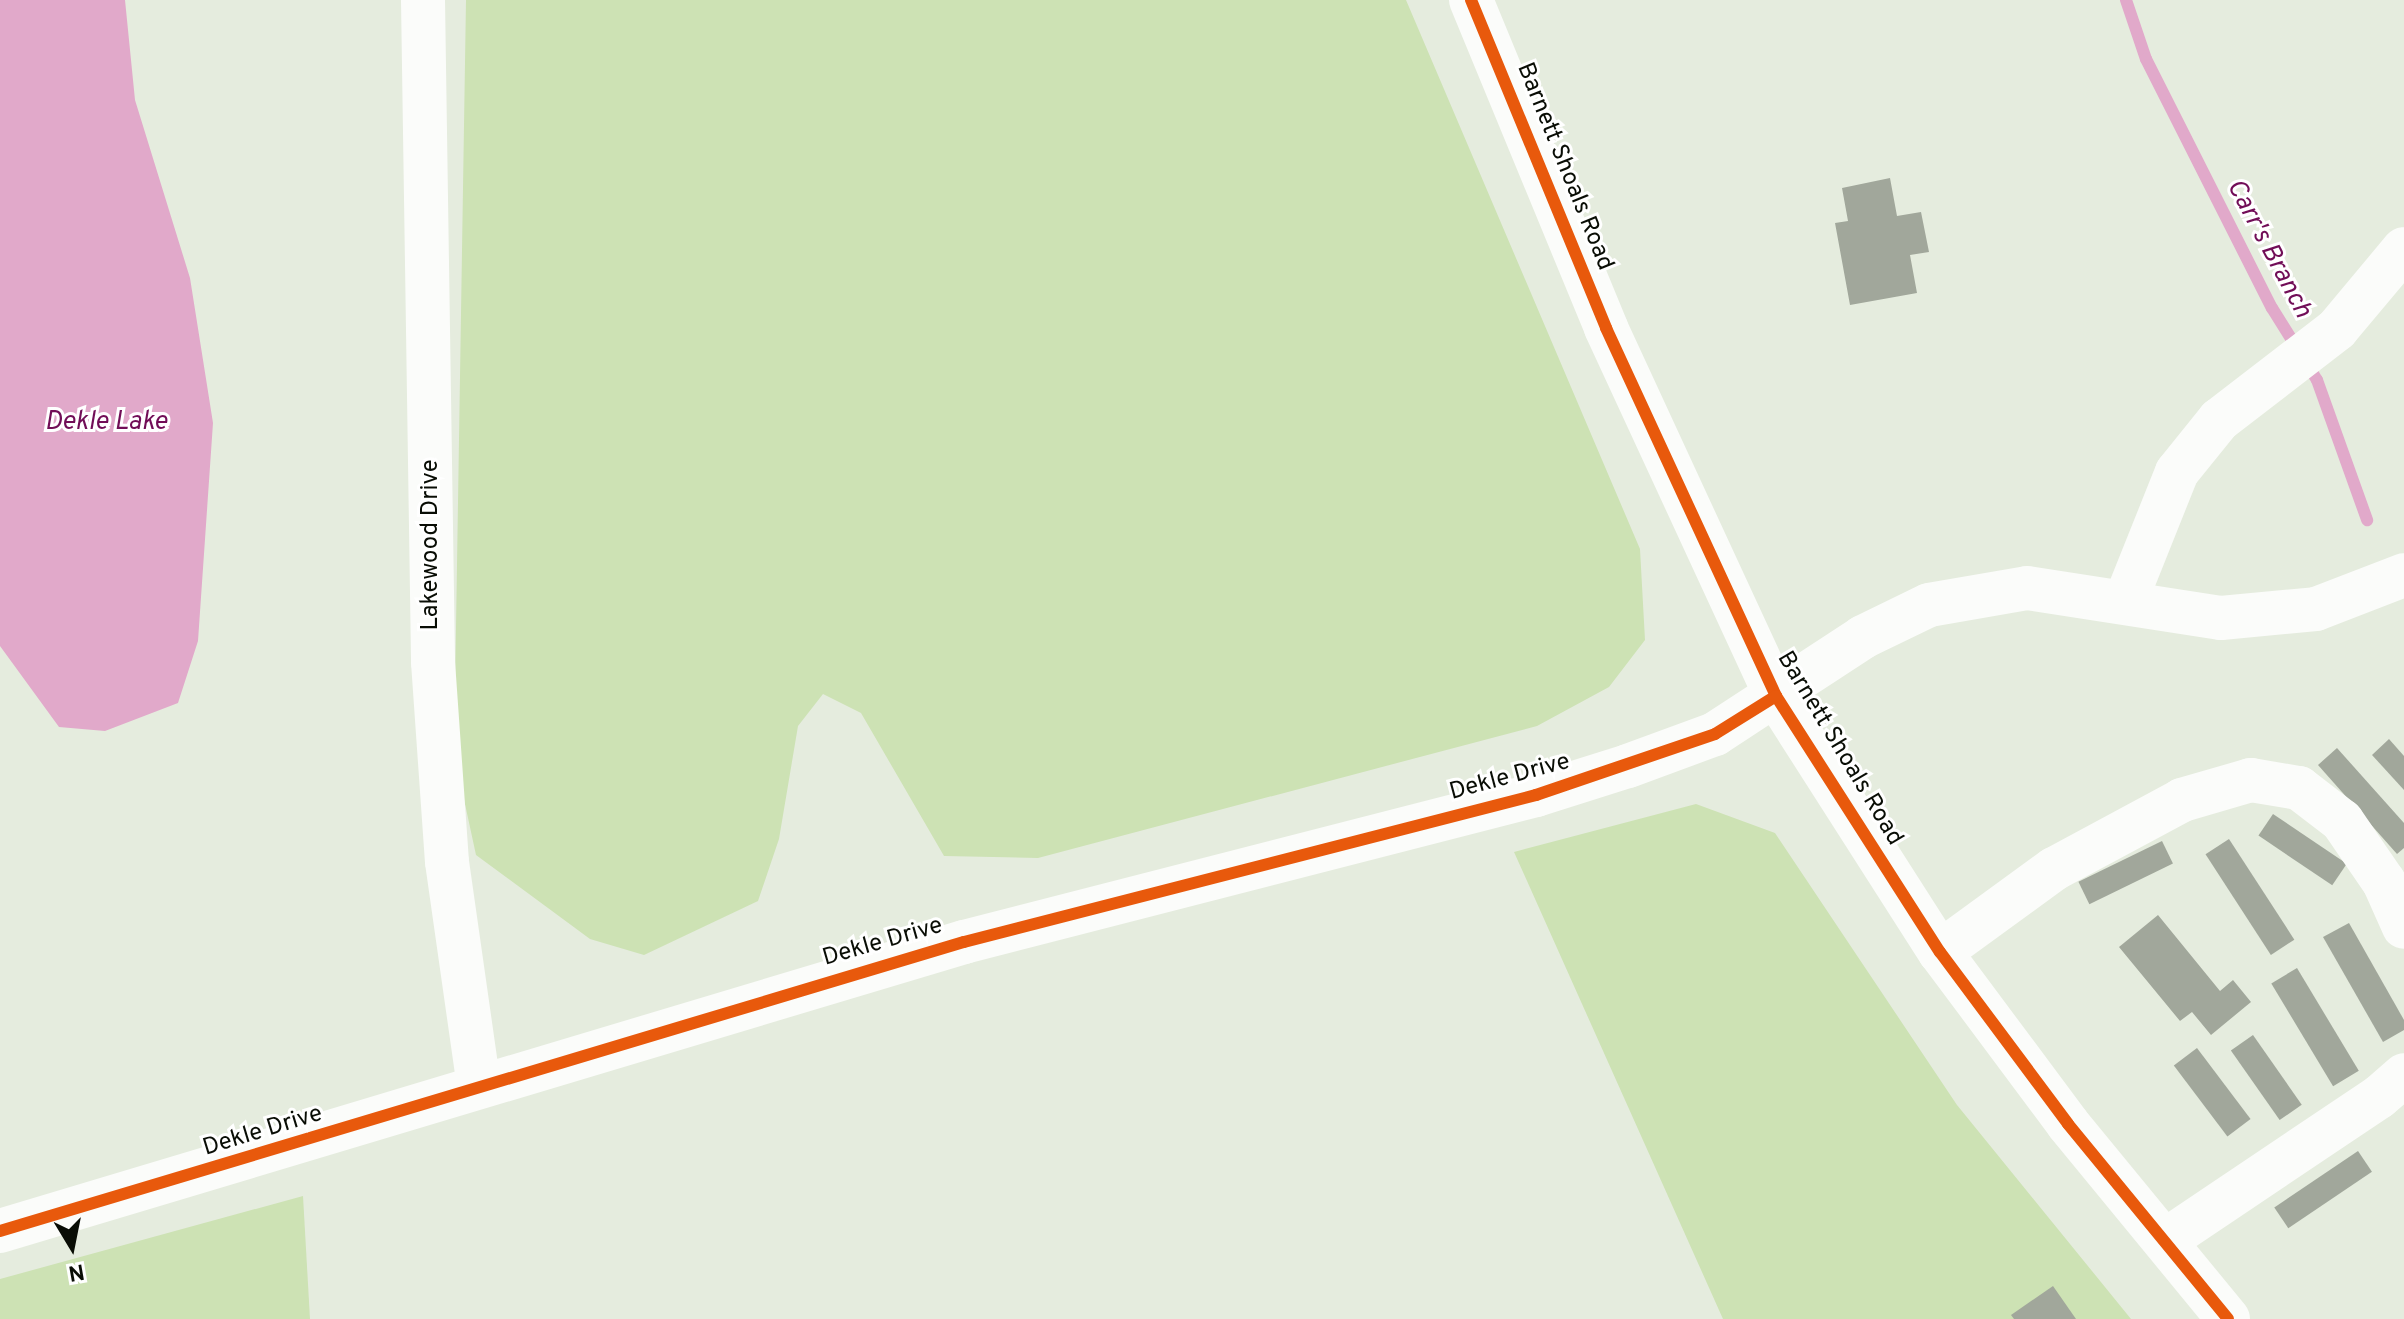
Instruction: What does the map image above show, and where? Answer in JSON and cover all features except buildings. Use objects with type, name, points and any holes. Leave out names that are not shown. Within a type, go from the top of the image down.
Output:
[{"type":"street","name":"Lakewood Drive","points":[[423,0],[433,662],[447,862],[479,1087]]},
{"type":"street","name":"Barnett Shoals Road","points":[[1471,0],[1606,328],[1776,696],[1940,952],[2068,1124],[2228,1319]]},
{"type":"street","points":[[2125,602],[2177,472],[2219,420],[2269,378],[2337,329],[2404,249]]},
{"type":"street","name":"Dekle Drive","points":[[0,1231],[964,942],[1536,795],[1715,734],[1863,637],[1929,605],[2027,588],[2221,618],[2300,610],[2404,575]]},
{"type":"street","points":[[1940,952],[2054,869],[2182,800],[2251,780],[2299,788],[2342,821],[2384,882],[2404,927]]},
{"type":"street","points":[[2166,1240],[2379,1097],[2404,1075]]},
{"type":"green space","points":[[466,0],[1406,0],[1640,549],[1645,640],[1609,687],[1537,726],[1038,858],[944,856],[861,713],[823,694],[798,726],[779,839],[758,901],[644,955],[590,939],[476,855],[454,753]]},
{"type":"green space","points":[[1696,804],[1775,833],[1957,1105],[2131,1319],[1723,1319],[1514,852]]},
{"type":"green space","points":[[303,1196],[310,1319],[0,1319],[0,1279]]},
{"type":"water","name":"Dekle Lake","points":[[0,0],[125,0],[135,100],[190,278],[213,423],[198,641],[178,703],[105,731],[59,727],[0,646]]},
{"type":"waterway","name":"Carr's Branch","points":[[2126,0],[2146,59],[2272,308],[2317,380],[2367,520]]},
{"type":"cycle path","points":[[1471,0],[1606,328],[1776,696],[1940,952],[2068,1124],[2228,1319]]},
{"type":"cycle path","points":[[0,1231],[964,942],[1536,795],[1715,734],[1776,696]]}]
